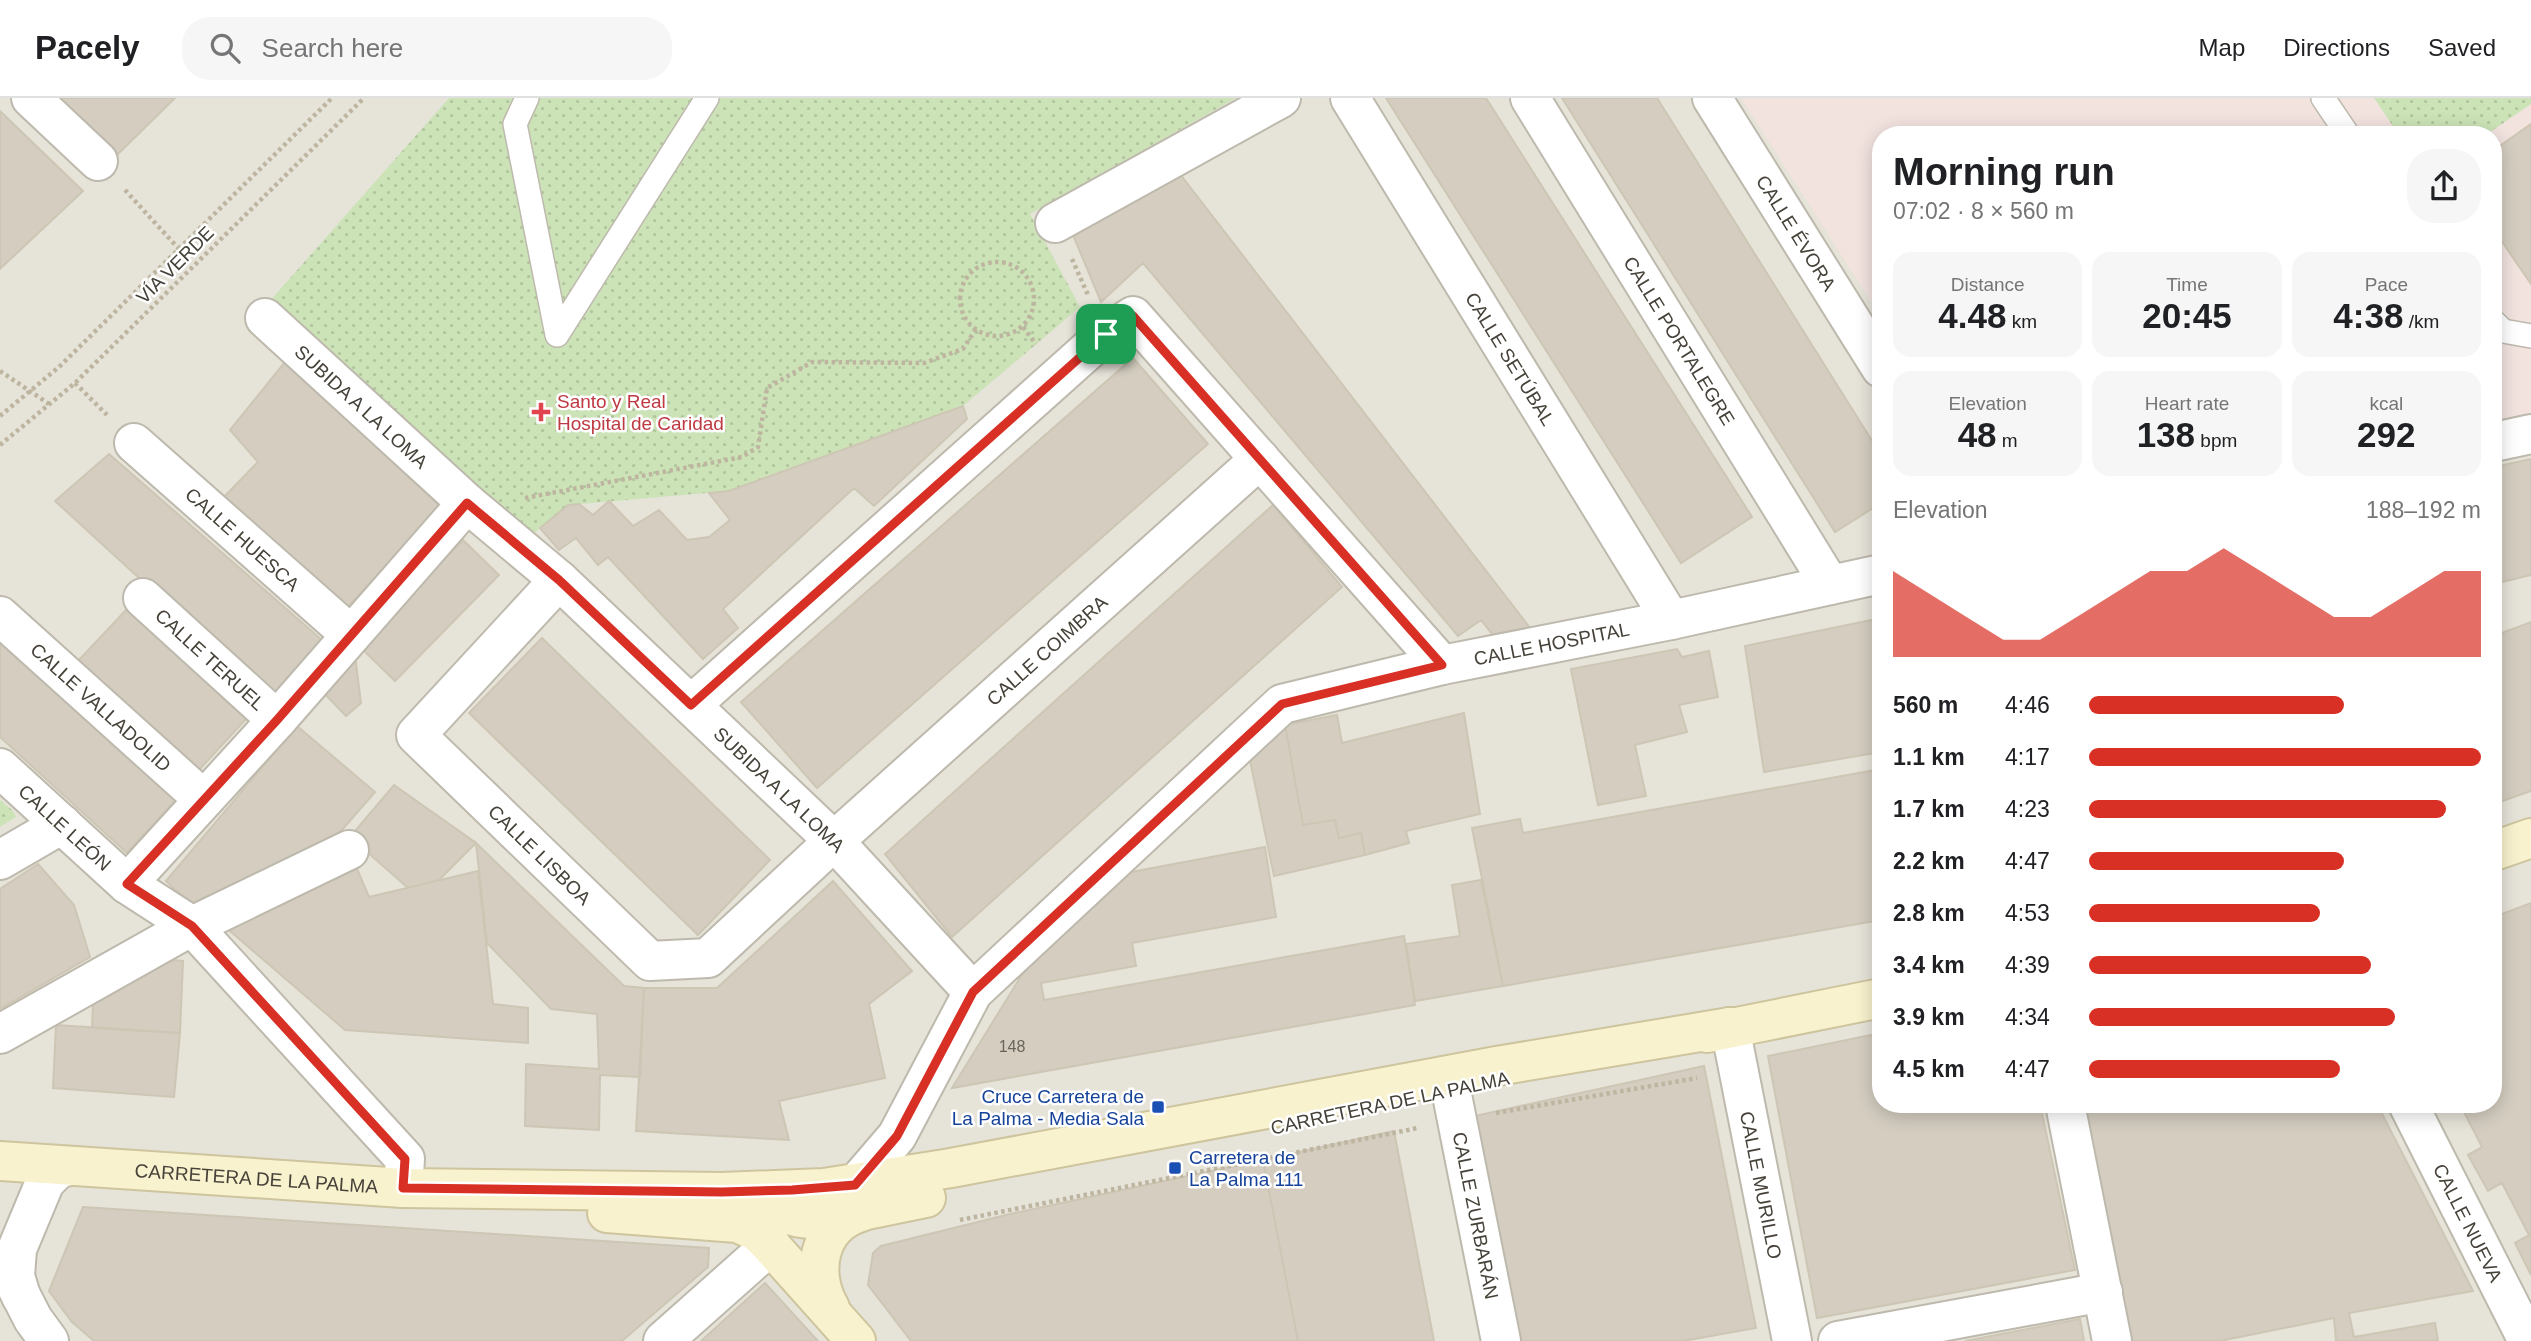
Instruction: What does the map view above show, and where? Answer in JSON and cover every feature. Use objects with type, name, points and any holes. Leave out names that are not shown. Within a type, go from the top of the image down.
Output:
[{"type":"main road","points":[[2502,848],[2531,838]]},
{"type":"main road","name":"CARRETERA DE LA PALMA","points":[[781,1231],[823,1219],[862,1197],[1301,1103],[1872,1000]]},
{"type":"main road","name":"CARRETERA DE LA PALMA","points":[[0,1161],[403,1188],[722,1192],[792,1190],[862,1197],[1454,1105],[1730,1027]]},
{"type":"main road","points":[[1454,1105],[1451,1086],[1456,1081],[1498,1073],[1522,1062]]},
{"type":"main road","points":[[403,1188],[636,1216],[737,1223],[756,1231],[781,1231],[812,1207],[1262,1119],[1301,1103]]},
{"type":"main road","points":[[722,1192],[781,1231],[847,1330]]},
{"type":"main road","points":[[847,1330],[822,1295],[818,1263],[822,1246],[862,1197]]},
{"type":"street","points":[[32,98],[98,161]]},
{"type":"street","points":[[1055,223],[1281,98]]},
{"type":"street","name":"CALLE SETÚBAL","points":[[1350,98],[1671,620]]},
{"type":"street","name":"CALLE PORTALEGRE","points":[[1530,98],[1830,585]]},
{"type":"street","name":"CALLE ÉVORA","points":[[1712,98],[1872,354]]},
{"type":"street","name":"SUBIDA A LA LOMA","points":[[265,318],[478,513],[559,580],[834,841],[973,992]]},
{"type":"street","points":[[691,705],[1119,325],[1260,459],[1442,665]]},
{"type":"street","points":[[2502,440],[2531,434]]},
{"type":"street","name":"CALLE HUESCA","points":[[134,443],[351,635]]},
{"type":"street","name":"CALLE COIMBRA","points":[[834,841],[1260,459]]},
{"type":"street","points":[[127,884],[351,635],[478,513]]},
{"type":"street","name":"CALLE HOSPITAL","points":[[862,1197],[973,992],[1282,704],[1442,665],[1671,620],[1872,576]]},
{"type":"street","name":"CALLE LISBOA","points":[[559,580],[416,735],[650,961],[708,958],[834,841]]},
{"type":"street","name":"CALLE TERUEL","points":[[144,598],[277,720]]},
{"type":"street","name":"CALLE VALLADOLID","points":[[0,617],[203,799]]},
{"type":"street","name":"CALLE LEÓN","points":[[0,768],[127,884],[192,926],[405,1159],[403,1188]]},
{"type":"street","points":[[0,860],[62,824]]},
{"type":"street","points":[[0,1034],[192,926],[349,850]]},
{"type":"street","name":"CALLE MURILLO","points":[[1730,1027],[1792,1341]]},
{"type":"street","name":"CALLE ZURBARÁN","points":[[1454,1105],[1501,1341]]},
{"type":"street","points":[[2067,1113],[2112,1341]]},
{"type":"street","name":"CALLE NUEVA","points":[[2412,1113],[2528,1341]]},
{"type":"street","points":[[21,1296],[15,1276],[17,1249],[45,1182],[59,1168],[71,1166]]},
{"type":"street","points":[[663,1341],[781,1231]]},
{"type":"street","points":[[0,1258],[33,1319],[49,1341]]},
{"type":"street","points":[[1838,1341],[2103,1292]]},
{"type":"lane","points":[[527,98],[515,124],[557,335],[707,98]]},
{"type":"lane","points":[[2323,98],[2342,126]]},
{"type":"lane","points":[[2502,330],[2531,336]]},
{"type":"path","name":"VÍA VERDE","points":[[0,416],[59,368],[332,98]]},
{"type":"path","name":"VÍA VERDE","points":[[0,446],[75,383],[364,98]]},
{"type":"path","points":[[98,161],[180,248]]},
{"type":"path","points":[[1055,223],[1119,325]]},
{"type":"path","points":[[991,262],[1004,262],[1016,267],[1032,284],[1035,297],[1030,316],[1023,327],[999,336],[987,335],[976,328],[967,320],[961,308],[963,285],[970,273],[991,262]]},
{"type":"path","points":[[478,513],[523,498],[742,457],[758,447],[767,388],[812,362],[924,363],[963,349],[976,328]]},
{"type":"path","points":[[0,372],[49,404]]},
{"type":"path","points":[[954,1222],[1454,1105],[1739,1071]]},
{"type":"shaded area","points":[[0,98],[2531,98],[2531,1341],[0,1341]]},
{"type":"shaded area","points":[[1741,98],[2531,98],[2531,413],[2502,418],[2502,126],[1872,126],[1872,303]]},
{"type":"green space","name":"Santo y Real Hospital de Caridad","points":[[449,98],[1236,98],[1030,214],[1080,307],[963,406],[729,491],[568,505],[527,539],[269,302]]},
{"type":"green space","points":[[2374,98],[2531,98],[2531,104],[2499,126],[2393,126]]},
{"type":"green space","points":[[0,800],[16,817],[0,827]]},
{"type":"building","points":[[59,98],[175,98],[118,154]]},
{"type":"building","points":[[1386,98],[1486,98],[1752,517],[1681,563]]},
{"type":"building","points":[[1562,98],[1657,98],[1872,441],[1872,509],[1835,532]]},
{"type":"building","points":[[0,111],[83,191],[0,269]]},
{"type":"building","points":[[2531,124],[2531,284],[2502,242],[2502,144]]},
{"type":"building","points":[[1180,174],[1534,633],[1500,644],[1481,620],[1458,636],[1143,263],[1101,302],[1073,235]]},
{"type":"building","points":[[1133,358],[1208,444],[817,788],[741,702]]},
{"type":"building","points":[[285,362],[441,507],[343,612],[220,501],[258,462],[230,430]]},
{"type":"building","points":[[963,406],[967,419],[874,506],[854,488],[723,609],[738,628],[703,659],[608,557],[598,565],[576,538],[559,550],[540,528],[568,505],[579,504],[593,515],[609,501],[633,526],[659,510],[687,540],[709,537],[730,520],[709,493],[729,491]]},
{"type":"building","points":[[109,454],[322,640],[270,698],[55,501]]},
{"type":"building","points":[[2531,459],[2531,575],[2502,582],[2502,465]]},
{"type":"building","points":[[1273,505],[1342,587],[952,937],[885,854]]},
{"type":"building","points":[[463,540],[499,575],[395,681],[359,646]]},
{"type":"building","points":[[128,608],[247,718],[197,772],[78,661]]},
{"type":"building","points":[[1872,620],[1872,754],[1764,772],[1745,646]]},
{"type":"building","points":[[2531,622],[2531,791],[2502,801],[2502,633]]},
{"type":"building","points":[[542,638],[770,860],[698,935],[469,713]]},
{"type":"building","points":[[0,639],[176,800],[127,853],[0,737]]},
{"type":"building","points":[[354,648],[361,703],[346,716],[320,689]]},
{"type":"building","points":[[1677,649],[1682,657],[1709,651],[1718,697],[1679,705],[1687,732],[1635,745],[1646,796],[1598,805],[1571,669]]},
{"type":"building","points":[[1464,713],[1480,814],[1406,831],[1409,843],[1365,855],[1361,833],[1339,838],[1335,820],[1303,825],[1285,725],[1337,715],[1342,743]]},
{"type":"building","points":[[1285,725],[1303,825],[1335,820],[1339,838],[1361,833],[1365,855],[1274,876],[1248,751]]},
{"type":"building","points":[[297,726],[375,792],[335,838],[195,908],[166,881]]},
{"type":"building","points":[[1872,771],[1872,922],[1503,986],[1472,828],[1520,819],[1523,833]]},
{"type":"building","points":[[394,785],[476,843],[439,880],[408,888],[350,837]]},
{"type":"building","points":[[476,843],[624,986],[644,988],[640,1077],[600,1075],[599,1130],[525,1126],[526,1064],[599,1069],[597,1014],[551,1009],[487,943]]},
{"type":"building","points":[[1265,847],[1276,917],[1132,943],[1136,966],[1041,983],[1044,1000],[1404,936],[1415,1005],[952,1088],[1023,973],[1126,873]]},
{"type":"building","points":[[349,850],[369,897],[478,871],[493,1004],[528,1008],[528,1043],[345,1030],[216,919]]},
{"type":"building","points":[[38,864],[74,905],[90,957],[0,1009],[0,889]]},
{"type":"building","points":[[1481,880],[1503,986],[1415,1001],[1406,944],[1460,936],[1452,885]]},
{"type":"building","points":[[833,881],[912,971],[869,1004],[885,1078],[779,1101],[789,1140],[636,1131],[644,988],[717,988]]},
{"type":"building","points":[[2531,903],[2531,1275],[2515,1243],[2529,1235],[2502,1183],[2488,1191],[2468,1155],[2482,1147],[2465,1113],[2502,1113],[2502,914]]},
{"type":"building","points":[[161,959],[183,961],[180,1033],[92,1028],[93,1002]]},
{"type":"building","points":[[56,1025],[180,1033],[174,1097],[53,1088]]},
{"type":"building","points":[[1872,1035],[1872,1113],[2042,1113],[2075,1270],[1817,1318],[1768,1056]]},
{"type":"building","points":[[1704,1066],[1756,1328],[1683,1341],[1519,1341],[1475,1116]]},
{"type":"building","points":[[2087,1113],[2382,1113],[2473,1291],[2349,1313],[2354,1337],[2435,1323],[2438,1341],[2336,1341],[2334,1318],[2220,1341],[2132,1341]]},
{"type":"building","points":[[1394,1131],[1434,1341],[1298,1341],[1263,1160]]},
{"type":"building","points":[[1263,1160],[1298,1341],[911,1341],[868,1285],[873,1253],[881,1246],[1010,1214]]},
{"type":"building","points":[[83,1207],[709,1248],[708,1267],[622,1341],[94,1341],[72,1322],[49,1291]]},
{"type":"building","points":[[765,1283],[818,1341],[701,1341]]},
{"type":"building","points":[[2080,1319],[2084,1341],[1965,1341]]},
{"type":"place","name":"Santo y Real Hospital de Caridad","points":[[541,412]]},
{"type":"place","name":"Cruce Carretera de La Palma - Media Sala","points":[[1158,1107]]},
{"type":"place","name":"Carretera de La Palma 111","points":[[1175,1168]]},
{"type":"route","points":[[1133,316],[1442,665],[1282,704],[973,992],[897,1136],[855,1185],[722,1192],[403,1188],[405,1159],[192,926],[127,884],[277,720],[467,503],[559,580],[691,705],[1106,334],[1133,316]]}]
